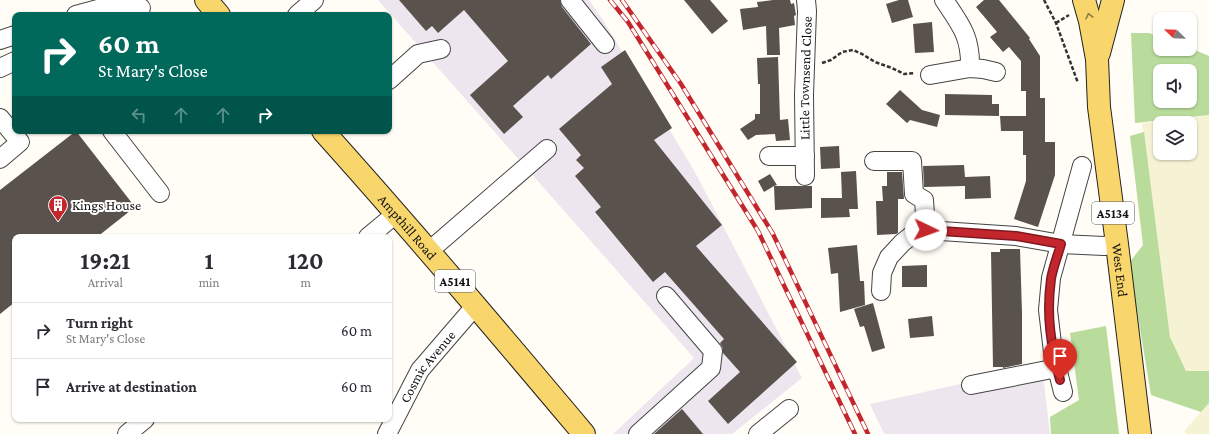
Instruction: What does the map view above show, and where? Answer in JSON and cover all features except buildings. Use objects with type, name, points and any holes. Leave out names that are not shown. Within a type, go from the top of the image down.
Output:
[{"type":"main road","points":[[206,0],[216,12]]},
{"type":"main road","name":"West End","points":[[1084,0],[1090,21],[1097,59],[1099,107],[1140,434]]},
{"type":"main road","name":"West End","points":[[1097,59],[1113,0]]},
{"type":"main road","name":"Ampthill Road","points":[[328,134],[476,305],[584,434]]},
{"type":"street","points":[[300,12],[314,0]]},
{"type":"street","points":[[570,0],[605,44]]},
{"type":"street","name":"Little Townsend Close","points":[[805,176],[804,95],[806,59],[806,0]]},
{"type":"street","points":[[944,0],[958,20],[967,37],[970,52],[970,68]]},
{"type":"street","points":[[82,12],[98,4],[143,8]]},
{"type":"street","points":[[0,40],[12,36]]},
{"type":"street","points":[[392,77],[418,54],[441,49]]},
{"type":"street","points":[[0,68],[12,62]]},
{"type":"street","points":[[930,75],[970,68],[996,72]]},
{"type":"street","points":[[0,118],[12,132]]},
{"type":"street","points":[[0,159],[20,142],[13,134]]},
{"type":"street","points":[[114,134],[160,193]]},
{"type":"street","points":[[429,251],[547,149]]},
{"type":"street","name":"Little Townsend Close","points":[[769,156],[805,156]]},
{"type":"street","points":[[874,161],[912,161],[914,194],[924,200],[926,230]]},
{"type":"street","points":[[1063,392],[1053,352],[1048,310],[1051,278],[1082,166]]},
{"type":"street","points":[[372,234],[397,214]]},
{"type":"street","points":[[881,291],[882,273],[889,257],[912,235],[926,230],[1016,236],[1061,244],[1104,246],[1117,244]]},
{"type":"street","points":[[638,434],[711,368],[713,351],[666,296]]},
{"type":"street","name":"Cosmic Avenue","points":[[387,434],[420,370],[476,305]]},
{"type":"street","points":[[971,385],[1057,368]]},
{"type":"street","points":[[758,434],[789,409]]},
{"type":"street","points":[[127,434],[141,422]]},
{"type":"path","points":[[806,59],[822,63],[831,60],[842,52],[853,50],[875,62],[904,74],[916,73],[930,75]]},
{"type":"shaded area","points":[[378,0],[589,0],[603,20],[695,172],[802,378],[732,434],[613,434],[694,358],[392,16],[392,12],[389,12]]},
{"type":"shaded area","points":[[1209,115],[1209,371],[1186,371],[1170,337],[1142,123],[1153,122],[1153,160],[1197,160],[1197,116]]},
{"type":"shaded area","points":[[1042,366],[1050,434],[884,434],[870,404]]},
{"type":"shaded area","points":[[1209,403],[1209,434],[1185,434],[1185,430]]},
{"type":"green space","points":[[1131,33],[1153,34],[1153,56],[1197,56],[1197,51],[1209,56],[1209,115],[1153,116],[1153,121],[1135,123]]},
{"type":"green space","points":[[1144,132],[1170,337],[1186,371],[1209,371],[1209,403],[1201,412],[1151,395],[1129,263],[1143,245],[1130,136]]},
{"type":"green space","points":[[1106,326],[1119,434],[1051,434],[1050,417],[1079,400],[1070,333]]},
{"type":"railway","points":[[610,0],[628,22],[758,231],[855,434]]},
{"type":"railway","points":[[622,0],[681,84],[773,234],[868,434]]},
{"type":"place","name":"Kings House","points":[[58,222]]},
{"type":"route","points":[[926,230],[1016,236],[1061,244],[1051,278],[1048,310],[1053,352],[1060,380]]}]
